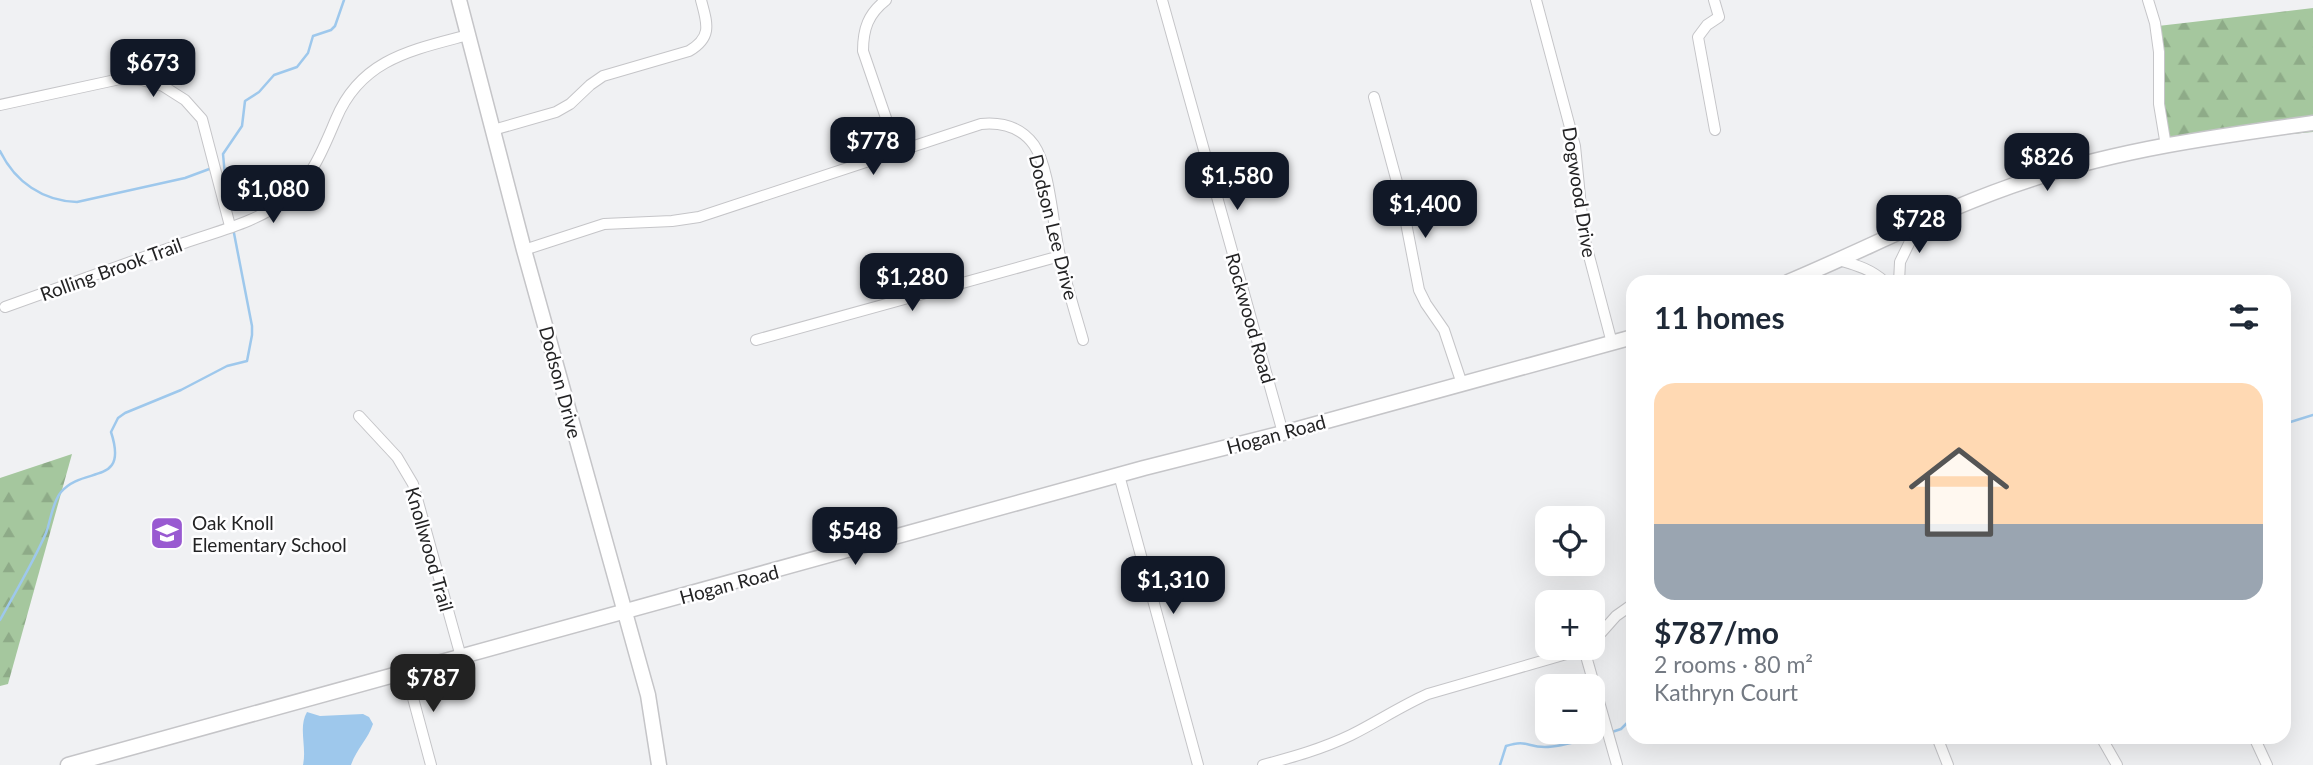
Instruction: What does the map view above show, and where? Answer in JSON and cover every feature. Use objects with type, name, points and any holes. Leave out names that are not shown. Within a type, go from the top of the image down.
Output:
[{"type":"street","name":"Dodson Drive","points":[[459,0],[524,250],[648,695],[659,765]]},
{"type":"street","points":[[493,130],[556,113],[603,76],[698,46],[707,29],[701,0]]},
{"type":"street","points":[[886,0],[876,7],[868,19],[863,34],[863,51],[898,153]]},
{"type":"street","name":"Rockwood Road","points":[[1162,0],[1283,433]]},
{"type":"street","name":"Dogwood Drive","points":[[1536,0],[1575,146],[1584,237],[1612,343]]},
{"type":"street","points":[[1714,0],[1719,17],[1707,25],[1699,37],[1715,130]]},
{"type":"street","points":[[2148,0],[2159,52],[2159,104],[2166,146]]},
{"type":"street","name":"Rolling Brook Trail","points":[[5,307],[271,209],[301,185],[320,158],[344,102],[359,82],[377,66],[415,49],[468,35]]},
{"type":"street","points":[[0,105],[120,79],[142,80],[163,86],[185,100],[202,119],[230,226]]},
{"type":"street","points":[[1374,97],[1401,197],[1419,289],[1444,330],[1462,384]]},
{"type":"street","points":[[1804,275],[1984,196],[2034,178],[2095,161],[2166,146],[2313,123]]},
{"type":"street","name":"Dodson Lee Drive","points":[[524,250],[604,224],[699,217],[981,124],[1006,124],[1022,132],[1034,145],[1039,156],[1060,256],[1083,340]]},
{"type":"street","points":[[1899,275],[1900,261],[1918,225]]},
{"type":"street","points":[[756,340],[1060,256]]},
{"type":"street","points":[[1839,260],[1877,275]]},
{"type":"street","name":"Hogan Road","points":[[68,765],[1119,475],[1626,339]]},
{"type":"street","name":"Knollwood Trail","points":[[359,416],[397,457],[413,484],[461,657]]},
{"type":"street","points":[[1119,475],[1198,765]]},
{"type":"street","points":[[1605,628],[1626,609]]},
{"type":"street","points":[[1263,765],[1328,746],[1427,694],[1543,660]]},
{"type":"street","points":[[1591,660],[1617,765]]},
{"type":"street","points":[[406,672],[431,765]]},
{"type":"street","points":[[1939,744],[1944,764]]},
{"type":"street","points":[[2105,744],[2117,765]]},
{"type":"street","points":[[2256,744],[2267,765]]},
{"type":"green space","points":[[2313,8],[2313,132],[2168,145],[2158,26]]},
{"type":"green space","points":[[72,454],[8,684],[0,686],[0,478]]},
{"type":"water","points":[[307,712],[320,716],[363,714],[369,717],[373,724],[351,765],[303,765],[303,724]]},
{"type":"waterway","points":[[227,197],[223,154],[242,126],[245,101],[259,92],[274,75],[297,67],[308,53],[313,36],[335,26],[344,0]]},
{"type":"waterway","points":[[0,151],[14,172],[31,188],[53,198],[77,202],[185,178],[212,168]]},
{"type":"waterway","points":[[0,620],[41,544],[61,492],[70,484],[109,468],[114,461],[115,449],[111,432],[118,418],[227,366],[247,361],[252,326],[233,228]]},
{"type":"waterway","points":[[2291,422],[2313,415]]},
{"type":"waterway","points":[[1612,732],[1626,724]]},
{"type":"waterway","points":[[1500,765],[1506,746],[1523,743],[1552,747],[1606,734]]},
{"type":"place","name":"Oak Knoll Elementary School","points":[[167,533]]}]
